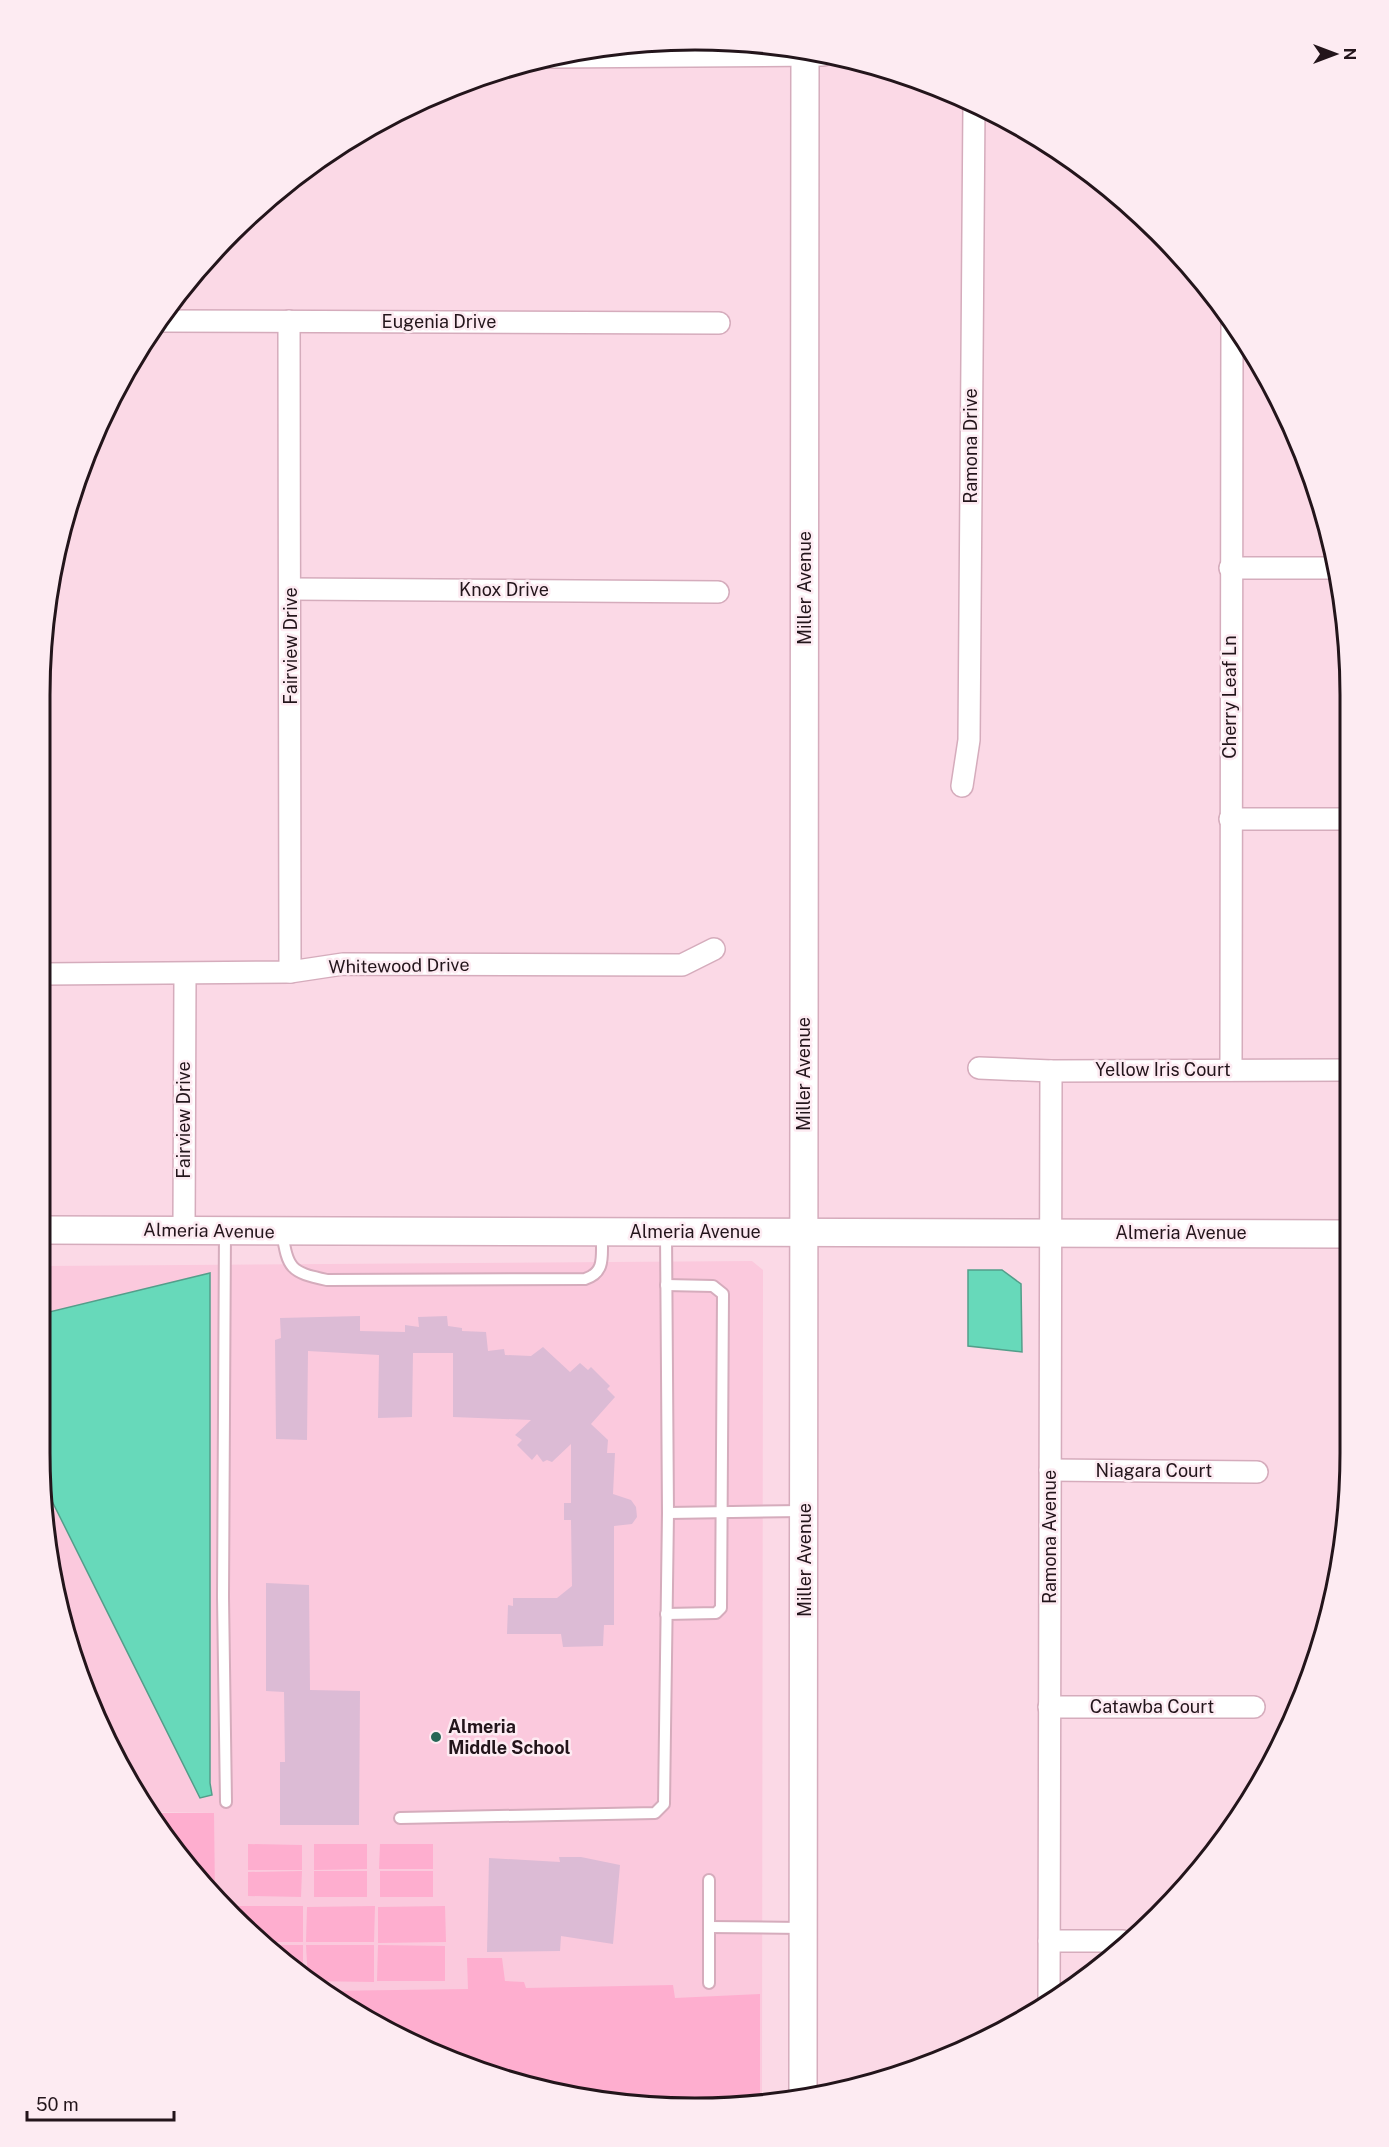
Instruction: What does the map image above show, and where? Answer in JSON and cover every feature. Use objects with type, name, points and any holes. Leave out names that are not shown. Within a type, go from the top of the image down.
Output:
[{"type":"street","points":[[603,56],[765,54]]},
{"type":"street","name":"Miller Avenue","points":[[802,2088],[804,1231],[811,60]]},
{"type":"street","name":"Ramona Drive","points":[[962,786],[969,740],[974,113]]},
{"type":"street","name":"Eugenia Drive","points":[[169,321],[719,323]]},
{"type":"street","name":"Fairview Drive","points":[[289,321],[290,972]]},
{"type":"street","name":"Cherry Leaf Ln","points":[[1231,1070],[1232,337]]},
{"type":"street","points":[[1230,568],[1327,568]]},
{"type":"street","name":"Knox Drive","points":[[291,589],[718,592]]},
{"type":"street","points":[[1230,819],[1340,819]]},
{"type":"street","name":"Whitewood Drive","points":[[50,974],[185,975],[290,972],[344,964],[682,964],[714,949]]},
{"type":"street","name":"Fairview Drive","points":[[184,1230],[185,975]]},
{"type":"street","name":"Yellow Iris Court","points":[[979,1068],[1051,1071],[1340,1070]]},
{"type":"street","name":"Ramona Avenue","points":[[1049,1991],[1051,1071]]},
{"type":"street","name":"Almeria Avenue","points":[[50,1230],[1340,1234]]},
{"type":"street","name":"Niagara Court","points":[[1050,1470],[1257,1472]]},
{"type":"street","name":"Catawba Court","points":[[1049,1707],[1254,1707]]},
{"type":"street","points":[[1049,1941],[1115,1941]]},
{"type":"lane","points":[[225,1230],[223,1597],[226,1802]]},
{"type":"lane","points":[[282,1232],[286,1257],[292,1268],[300,1274],[327,1280],[585,1279],[596,1275],[600,1269],[602,1231]]},
{"type":"lane","points":[[400,1818],[655,1813],[664,1804],[668,1513],[666,1233]]},
{"type":"lane","points":[[666,1286],[713,1286],[723,1294],[721,1608],[716,1613],[666,1614]]},
{"type":"lane","points":[[668,1513],[805,1511]]},
{"type":"lane","points":[[709,1880],[709,1983]]},
{"type":"lane","points":[[709,1927],[804,1928]]},
{"type":"shaded area","name":"Almeria Middle School","points":[[752,1261],[763,1270],[762,2094],[694,2098],[610,2092],[528,2076],[448,2048],[409,2031],[336,1989],[269,1937],[238,1909],[210,1878],[159,1813],[214,1812],[159,1812],[116,1738],[84,1660],[71,1619],[55,1537],[51,1495],[50,1266]]},
{"type":"shaded area","points":[[968,1270],[1002,1270],[1021,1284],[1022,1352],[968,1346]]},
{"type":"shaded area","points":[[210,1273],[210,1783],[212,1795],[200,1798],[51,1500],[50,1312]]},
{"type":"shaded area","points":[[159,1813],[214,1813],[215,1883]]},
{"type":"shaded area","points":[[248,1844],[302,1845],[302,1870],[248,1870]]},
{"type":"shaded area","points":[[314,1844],[367,1844],[367,1869],[314,1870]]},
{"type":"shaded area","points":[[380,1844],[433,1844],[433,1869],[379,1869]]},
{"type":"shaded area","points":[[302,1871],[301,1897],[248,1896],[248,1872]]},
{"type":"shaded area","points":[[314,1871],[367,1871],[367,1897],[314,1897]]},
{"type":"shaded area","points":[[380,1871],[433,1871],[433,1897],[380,1897]]},
{"type":"shaded area","points":[[303,1906],[303,1942],[275,1942],[236,1907]]},
{"type":"shaded area","points":[[375,1906],[374,1942],[306,1942],[307,1907]]},
{"type":"shaded area","points":[[445,1906],[446,1942],[378,1943],[378,1907]]},
{"type":"shaded area","points":[[279,1945],[303,1945],[303,1965]]},
{"type":"shaded area","points":[[306,1945],[374,1945],[374,1982],[325,1981],[307,1968]]},
{"type":"shaded area","points":[[378,1945],[445,1946],[445,1981],[377,1981]]},
{"type":"shaded area","points":[[467,1958],[502,1958],[505,1981],[524,1982],[526,1988],[673,1985],[675,1998],[760,1994],[760,2094],[694,2098],[652,2096],[610,2092],[528,2076],[487,2063],[409,2031],[339,1991],[468,1989]]},
{"type":"building","points":[[360,1316],[360,1331],[405,1332],[405,1325],[419,1327],[418,1317],[447,1316],[448,1326],[462,1328],[462,1331],[486,1332],[488,1351],[504,1349],[505,1355],[531,1356],[543,1347],[570,1372],[580,1363],[588,1370],[591,1367],[610,1386],[607,1389],[615,1397],[591,1424],[608,1440],[607,1453],[615,1453],[613,1494],[631,1500],[636,1507],[637,1517],[632,1524],[614,1526],[614,1625],[604,1625],[603,1646],[563,1647],[561,1634],[507,1634],[508,1605],[513,1606],[513,1598],[557,1598],[572,1586],[571,1520],[564,1520],[564,1503],[571,1503],[571,1444],[552,1462],[547,1460],[543,1462],[537,1454],[532,1460],[517,1445],[522,1440],[515,1435],[531,1420],[453,1417],[453,1353],[413,1353],[412,1417],[378,1418],[379,1355],[308,1351],[307,1440],[276,1439],[275,1340],[281,1338],[280,1318]]},
{"type":"building","points":[[266,1583],[309,1585],[310,1690],[360,1691],[359,1825],[280,1825],[280,1762],[285,1762],[284,1692],[266,1691]]},
{"type":"building","points":[[559,1857],[581,1857],[620,1865],[613,1944],[561,1936],[560,1951],[487,1952],[489,1858],[560,1862]]},
{"type":"place","name":"Almeria Middle School","points":[[436,1737]]}]
